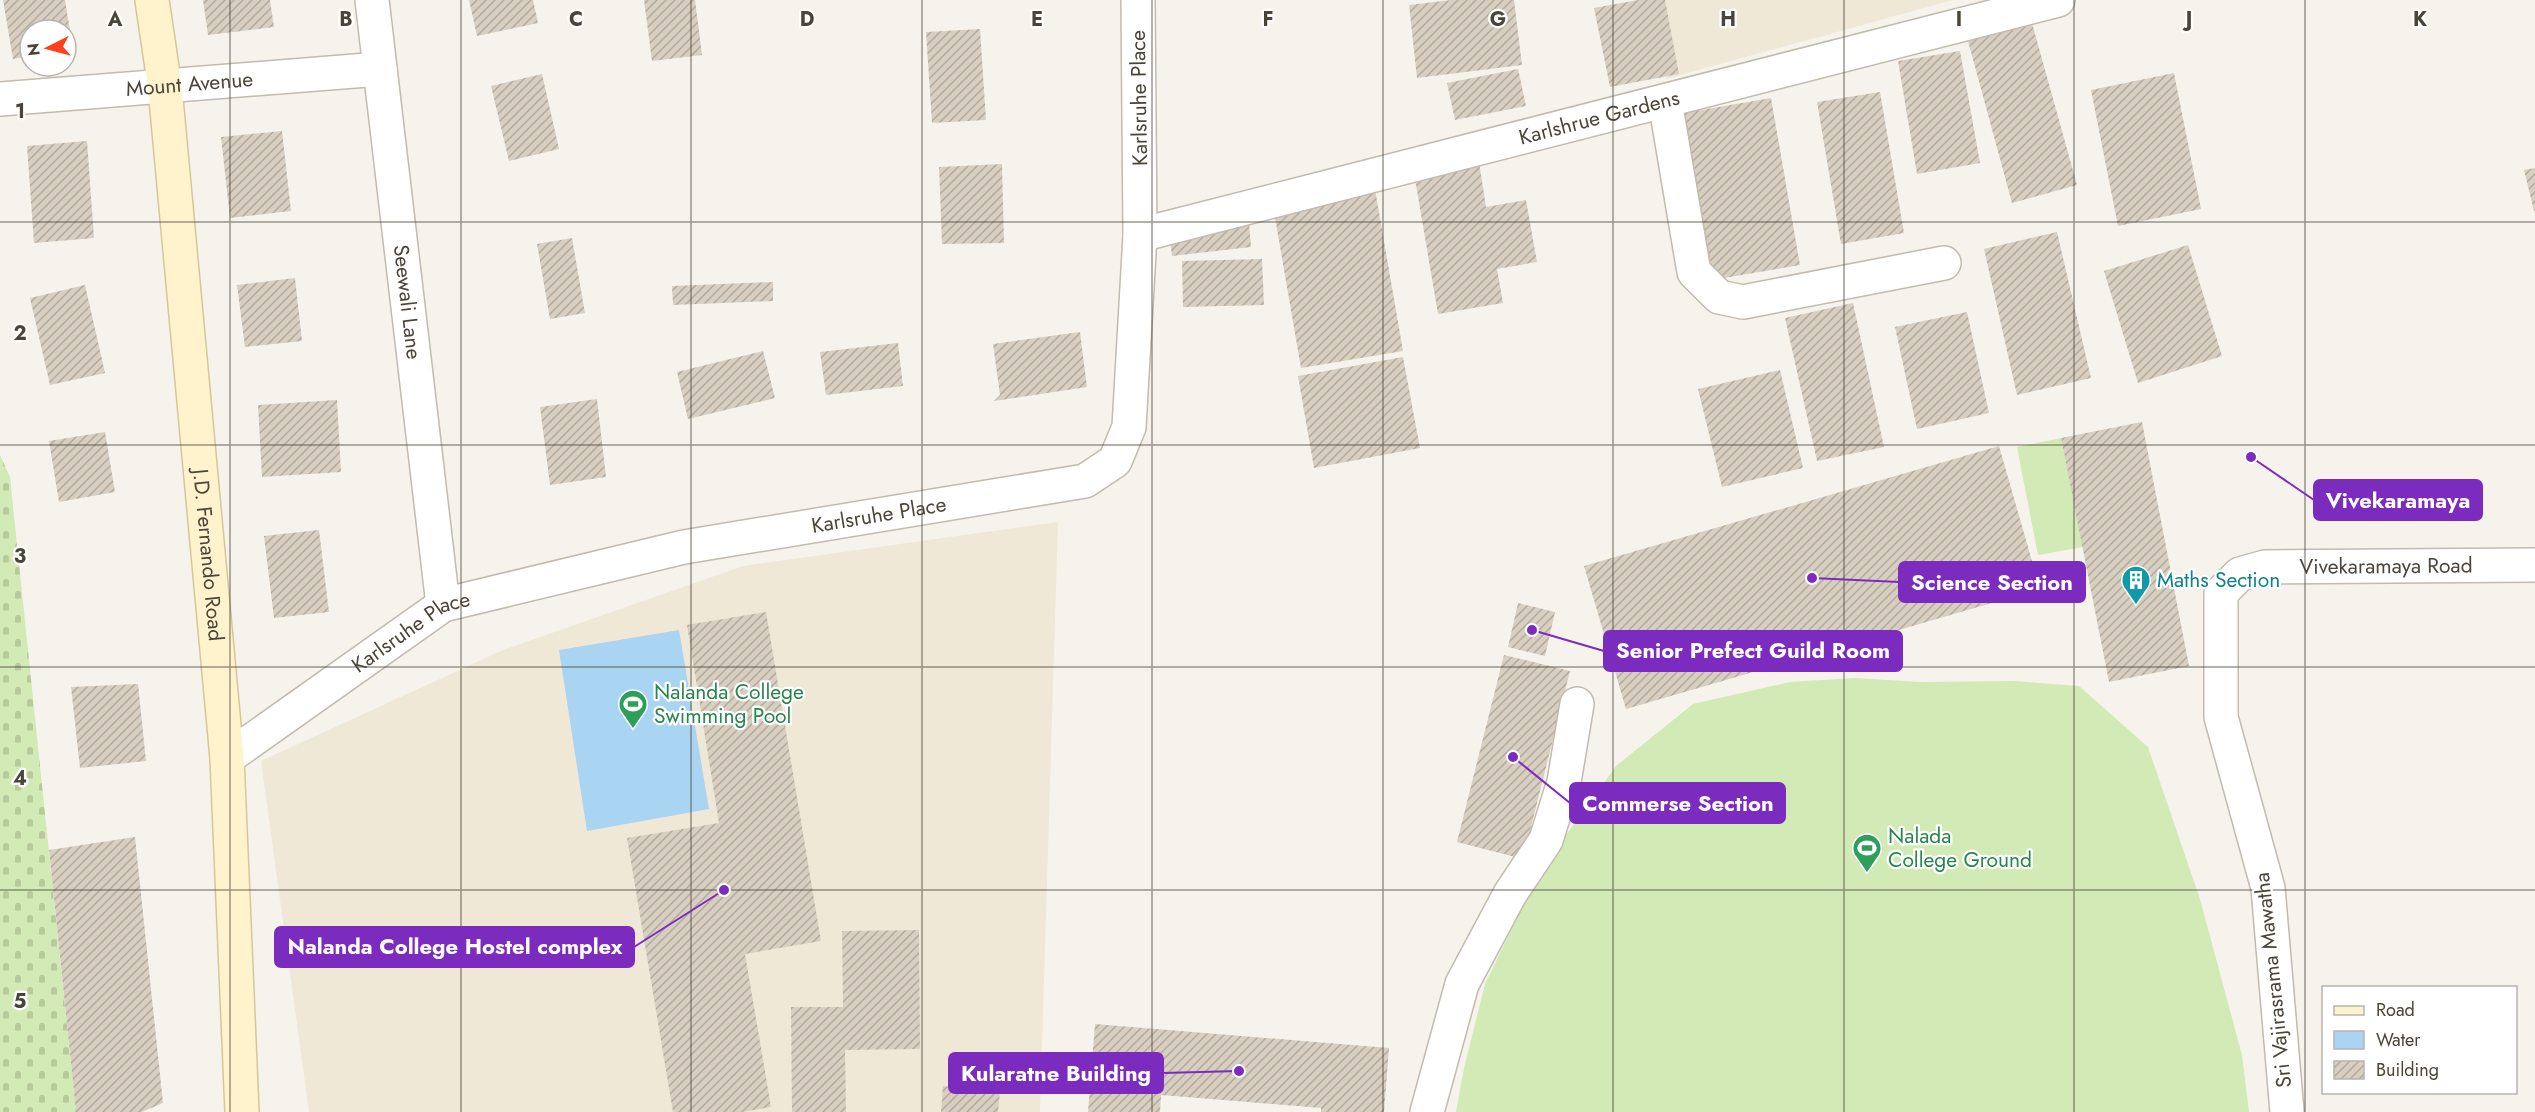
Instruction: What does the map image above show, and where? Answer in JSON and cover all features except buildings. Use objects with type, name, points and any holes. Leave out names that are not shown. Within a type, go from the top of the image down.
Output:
[{"type":"street","name":"J.D. Fernando Road","points":[[152,0],[165,88],[227,758],[242,1112]]},
{"type":"street","name":"Seewali Lane","points":[[372,0],[443,605]]},
{"type":"street","name":"Karlsruhe Place","points":[[227,758],[443,605],[684,547],[1085,481],[1115,461],[1129,427],[1140,235],[1138,0]]},
{"type":"street","name":"Karlshrue Gardens","points":[[1140,235],[2058,0]]},
{"type":"street","name":"Mount Avenue","points":[[0,99],[165,88],[380,69]]},
{"type":"street","points":[[1665,101],[1695,272],[1719,297],[1743,302],[1944,263]]},
{"type":"street","name":"Vivekaramaya Road","points":[[2240,574],[2265,567],[2535,565]]},
{"type":"street","name":"Sri Vajirasrama Mawatha","points":[[2240,574],[2221,593],[2221,717],[2268,888],[2287,1112]]},
{"type":"street","points":[[1427,1112],[1462,984],[1510,894],[1546,840],[1564,782],[1577,704]]},
{"type":"shaded area","points":[[1660,0],[1953,0],[1666,79]]},
{"type":"shaded area","points":[[1058,522],[1040,1112],[309,1112],[261,761],[503,650],[743,566]]},
{"type":"green space","points":[[2061,438],[2083,547],[2038,555],[2017,447]]},
{"type":"green space","points":[[0,455],[10,477],[76,1112],[0,1112]]},
{"type":"green space","name":"Nalada College Ground","points":[[1855,678],[1920,682],[2014,681],[2079,686],[2148,747],[2200,899],[2242,1055],[2249,1112],[1456,1112],[1464,1068],[1485,984],[1519,914],[1558,846],[1616,766],[1693,704],[1790,682]]},
{"type":"water","name":"Nalanda College Swimming Pool","points":[[679,630],[709,809],[587,831],[559,650]]},
{"type":"place","name":"Vivekaramaya","points":[[2251,457]]},
{"type":"place","name":"Science Section","points":[[1812,578]]},
{"type":"place","name":"Maths Section","points":[[2136,606]]},
{"type":"place","name":"Senior Prefect Guild Room","points":[[1532,630]]},
{"type":"place","name":"Nalanda College Swimming Pool","points":[[633,730]]},
{"type":"place","name":"Commerse Section","points":[[1513,757]]},
{"type":"place","name":"Nalada College Ground","points":[[1867,874]]},
{"type":"place","name":"Nalanda College Hostel complex","points":[[724,890]]},
{"type":"place","name":"Kularatne Building","points":[[1239,1071]]}]
